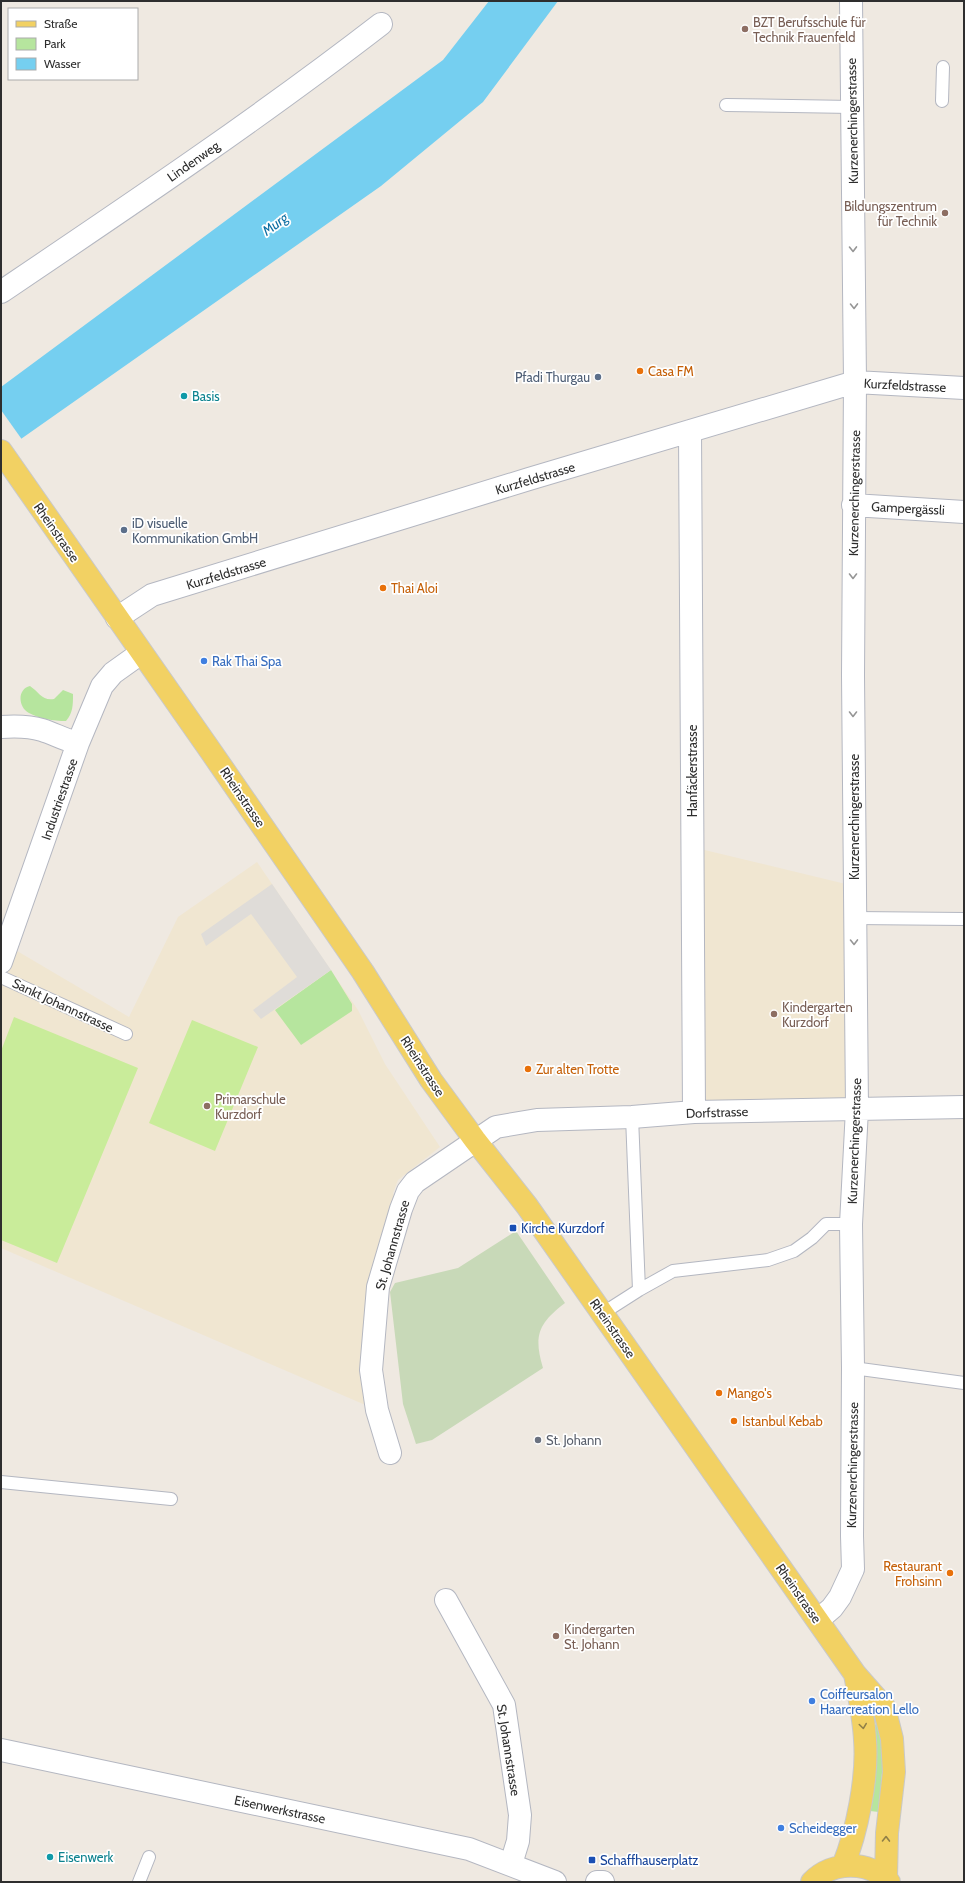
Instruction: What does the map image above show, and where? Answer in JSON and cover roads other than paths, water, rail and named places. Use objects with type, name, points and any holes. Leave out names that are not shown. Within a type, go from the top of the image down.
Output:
[{"type":"main road","name":"Rheinstrasse","points":[[1,451],[212,752],[358,965],[431,1080],[475,1140],[527,1206],[855,1674],[884,1707],[892,1738],[894,1772],[886,1833],[887,1880]]},
{"type":"main road","name":"Rheinstrasse","points":[[843,1866],[849,1852],[858,1818],[863,1784],[865,1741],[855,1674]]},
{"type":"main road","points":[[812,1882],[829,1870],[843,1866],[858,1866],[873,1870],[887,1880]]},
{"type":"street","name":"Kurzenerchingerstrasse","points":[[818,1620],[832,1608],[840,1597],[854,1569],[852,1536],[853,1368],[851,1224],[857,1109],[854,918],[853,505],[855,382],[851,1]]},
{"type":"street","name":"Lindenweg","points":[[1,292],[164,182],[323,69],[381,24]]},
{"type":"street","name":"Kurzfeldstrasse","points":[[117,618],[152,595],[855,382],[964,388]]},
{"type":"street","name":"Hanfäckerstrasse","points":[[690,431],[694,1112]]},
{"type":"street","name":"Gampergässli","points":[[853,505],[964,512]]},
{"type":"street","name":"Industriestrasse","points":[[1,962],[78,743],[102,686],[114,673],[142,653]]},
{"type":"street","points":[[1,728],[18,726],[42,730],[64,740],[78,743]]},
{"type":"street","name":"Dorfstrasse","points":[[475,1140],[496,1127],[536,1120],[632,1117],[694,1112],[964,1107]]},
{"type":"street","name":"St. Johannstrasse","points":[[390,1453],[377,1410],[371,1370],[378,1287],[401,1209],[408,1191],[415,1182],[475,1140]]},
{"type":"street","name":"St. Johannstrasse","points":[[446,1600],[504,1705],[520,1815],[518,1841],[511,1864]]},
{"type":"street","name":"Eisenwerkstrasse","points":[[1,1750],[469,1849],[511,1864],[551,1881]]},
{"type":"street","points":[[597,1882],[603,1882]]},
{"type":"lane","points":[[942,101],[943,67]]},
{"type":"lane","points":[[726,105],[852,107]]},
{"type":"lane","points":[[854,918],[964,919]]},
{"type":"lane","name":"Sankt Johannstrasse","points":[[1,977],[126,1034]]},
{"type":"lane","points":[[632,1117],[638,1290]]},
{"type":"lane","points":[[603,1314],[638,1290],[673,1271],[768,1260],[794,1251],[812,1238],[826,1224],[851,1224]]},
{"type":"lane","points":[[853,1368],[964,1383]]},
{"type":"lane","points":[[1,1482],[171,1499]]},
{"type":"lane","points":[[139,1882],[149,1857]]},
{"type":"water","name":"Murg","points":[[489,1],[558,1],[483,102],[381,186],[1,453],[1,387],[443,60]]},
{"type":"place","name":"BZT Berufsschule für Technik Frauenfeld","points":[[745,29]]},
{"type":"place","name":"Bildungszentrum für Technik","points":[[945,213]]},
{"type":"place","name":"Casa FM","points":[[640,371]]},
{"type":"place","name":"Pfadi Thurgau","points":[[598,377]]},
{"type":"place","name":"Basis","points":[[184,396]]},
{"type":"place","name":"iD visuelle Kommunikation GmbH","points":[[124,530]]},
{"type":"place","name":"Thai Aloi","points":[[383,588]]},
{"type":"place","name":"Rak Thai Spa","points":[[204,661]]},
{"type":"place","name":"Kindergarten Kurzdorf","points":[[774,1014]]},
{"type":"place","name":"Zur alten Trotte","points":[[528,1069]]},
{"type":"place","name":"Primarschule Kurzdorf","points":[[207,1106]]},
{"type":"place","name":"Kirche Kurzdorf","points":[[513,1228]]},
{"type":"place","name":"Mango's","points":[[719,1393]]},
{"type":"place","name":"Istanbul Kebab","points":[[734,1421]]},
{"type":"place","name":"St. Johann","points":[[538,1440]]},
{"type":"place","name":"Restaurant Frohsinn","points":[[950,1573]]},
{"type":"place","name":"Kindergarten St. Johann","points":[[556,1636]]},
{"type":"place","name":"Coiffeursalon Haarcreation Lello","points":[[812,1701]]},
{"type":"place","name":"Scheidegger","points":[[781,1828]]},
{"type":"place","name":"Eisenwerk","points":[[50,1857]]},
{"type":"place","name":"Schaffhauserplatz","points":[[592,1860]]}]
